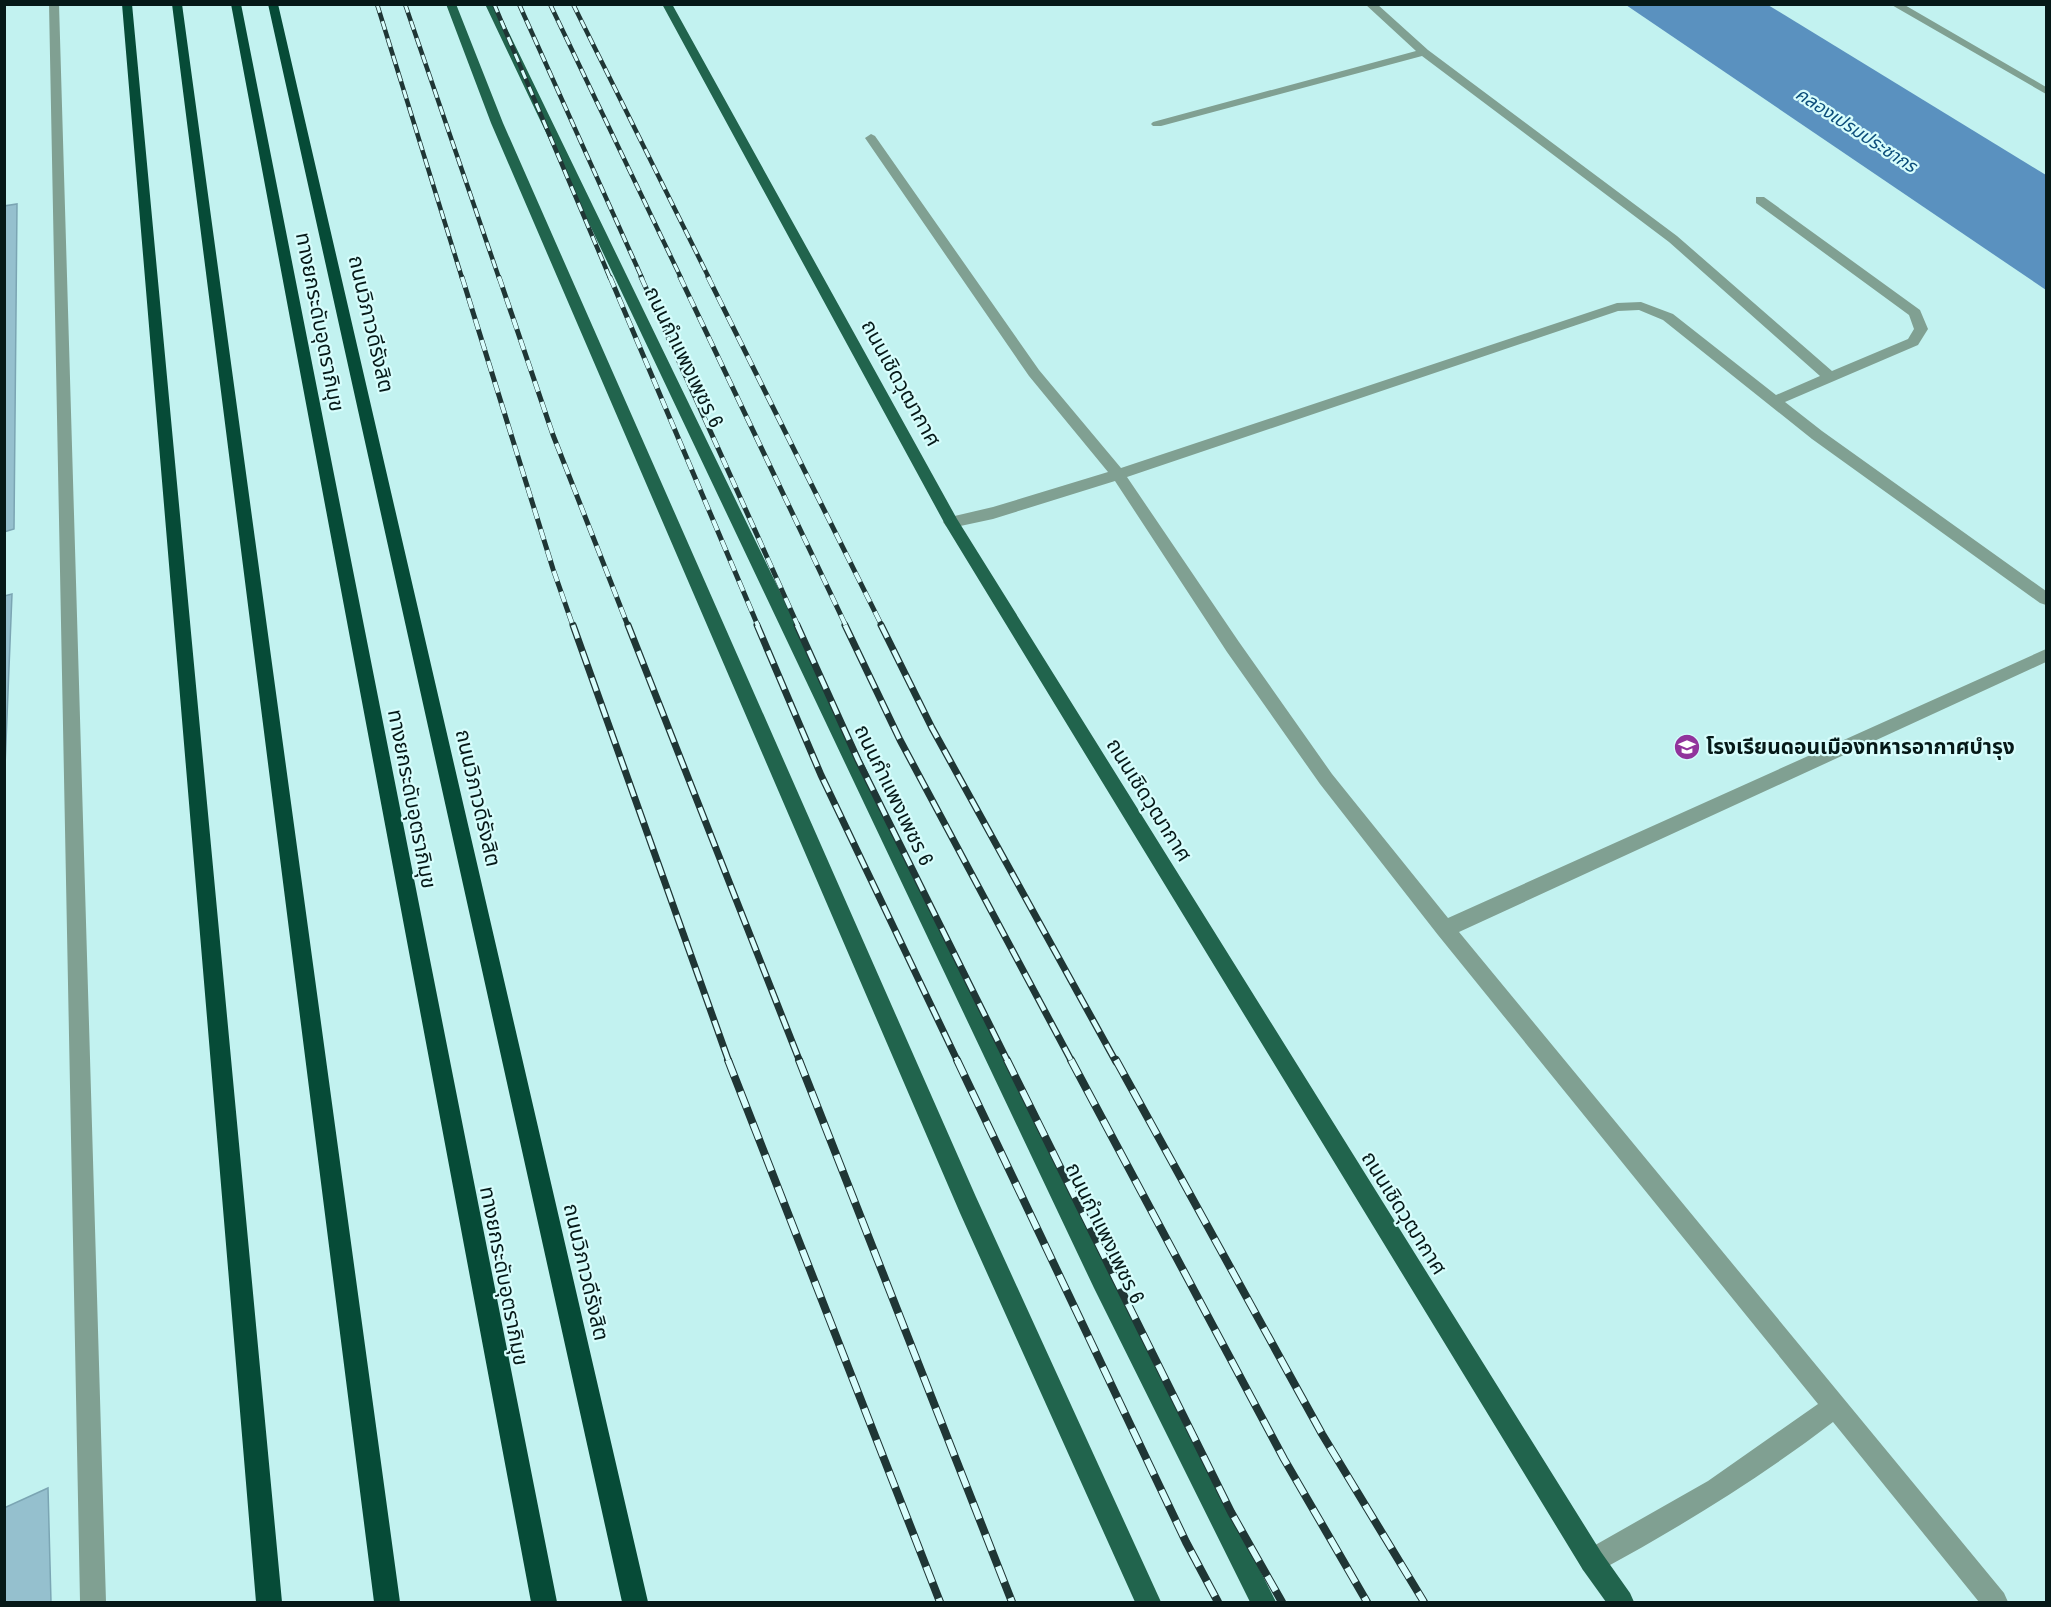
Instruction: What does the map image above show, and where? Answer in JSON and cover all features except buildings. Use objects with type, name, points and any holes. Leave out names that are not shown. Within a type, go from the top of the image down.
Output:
[{"type":"highway","points":[[128,4],[269,1602]]},
{"type":"highway","points":[[177,4],[387,1602]]},
{"type":"highway","name":"ทางยกระดับอุตราภิมุข","points":[[236,4],[544,1602]]},
{"type":"highway","name":"ถนนวิภาวดีรังสิต","points":[[273,4],[635,1602]]},
{"type":"main road","points":[[452,4],[496,123],[740,678],[958,1183],[1148,1602]]},
{"type":"main road","name":"ถนนกำแพงเพชร 6","points":[[490,4],[1097,1270],[1263,1602]]},
{"type":"main road","name":"ถนนเชิดวุฒากาศ","points":[[667,4],[951,522],[1592,1561],[1621,1602]]},
{"type":"street","points":[[54,4],[93,1602]]},
{"type":"street","points":[[1370,4],[1424,52],[1673,239],[1830,377]]},
{"type":"street","points":[[1895,4],[2046,91]]},
{"type":"street","points":[[1156,124],[1424,52]]},
{"type":"street","points":[[871,138],[1034,373],[1117,473],[1326,779],[1445,929],[1995,1602]]},
{"type":"street","points":[[1760,200],[1915,313],[1921,329],[1913,342],[1776,401]]},
{"type":"street","points":[[951,522],[993,513],[1089,484],[1617,307],[1641,306],[1668,317],[1817,435],[2046,599]]},
{"type":"street","points":[[1445,929],[2046,655]]},
{"type":"street","points":[[1592,1561],[1644,1534],[1794,1437],[1834,1407]]},
{"type":"water","name":"คลองเปรมประชากร","points":[[1626,5],[1768,5],[2046,175],[2046,290]]},
{"type":"railway","points":[[377,4],[462,278]]},
{"type":"railway","points":[[405,4],[499,278]]},
{"type":"railway","points":[[494,4],[610,278]]},
{"type":"railway","points":[[519,4],[642,278]]},
{"type":"railway","points":[[550,4],[681,278]]},
{"type":"railway","points":[[573,4],[709,278]]},
{"type":"railway","points":[[462,277],[573,626]]},
{"type":"railway","points":[[499,277],[553,435],[628,626]]},
{"type":"railway","points":[[610,277],[758,626]]},
{"type":"railway","points":[[641,277],[798,626]]},
{"type":"railway","points":[[680,277],[846,626]]},
{"type":"railway","points":[[708,277],[882,626]]},
{"type":"railway","points":[[573,625],[729,1062]]},
{"type":"railway","points":[[628,625],[800,1062]]},
{"type":"railway","points":[[757,625],[821,775],[958,1062]]},
{"type":"railway","points":[[797,625],[858,760],[1008,1062]]},
{"type":"railway","points":[[845,625],[900,740],[1072,1062]]},
{"type":"railway","points":[[881,625],[932,728],[1116,1062]]},
{"type":"railway","points":[[728,1060],[940,1602]]},
{"type":"railway","points":[[799,1060],[1012,1602]]},
{"type":"railway","points":[[957,1060],[1186,1542],[1218,1602]]},
{"type":"railway","points":[[1007,1060],[1231,1512],[1282,1602]]},
{"type":"railway","points":[[1071,1060],[1284,1459],[1367,1602]]},
{"type":"railway","points":[[1116,1060],[1322,1434],[1424,1602]]},
{"type":"place","name":"โรงเรียนดอนเมืองทหารอากาศบำรุง","points":[[1687,747]]}]
